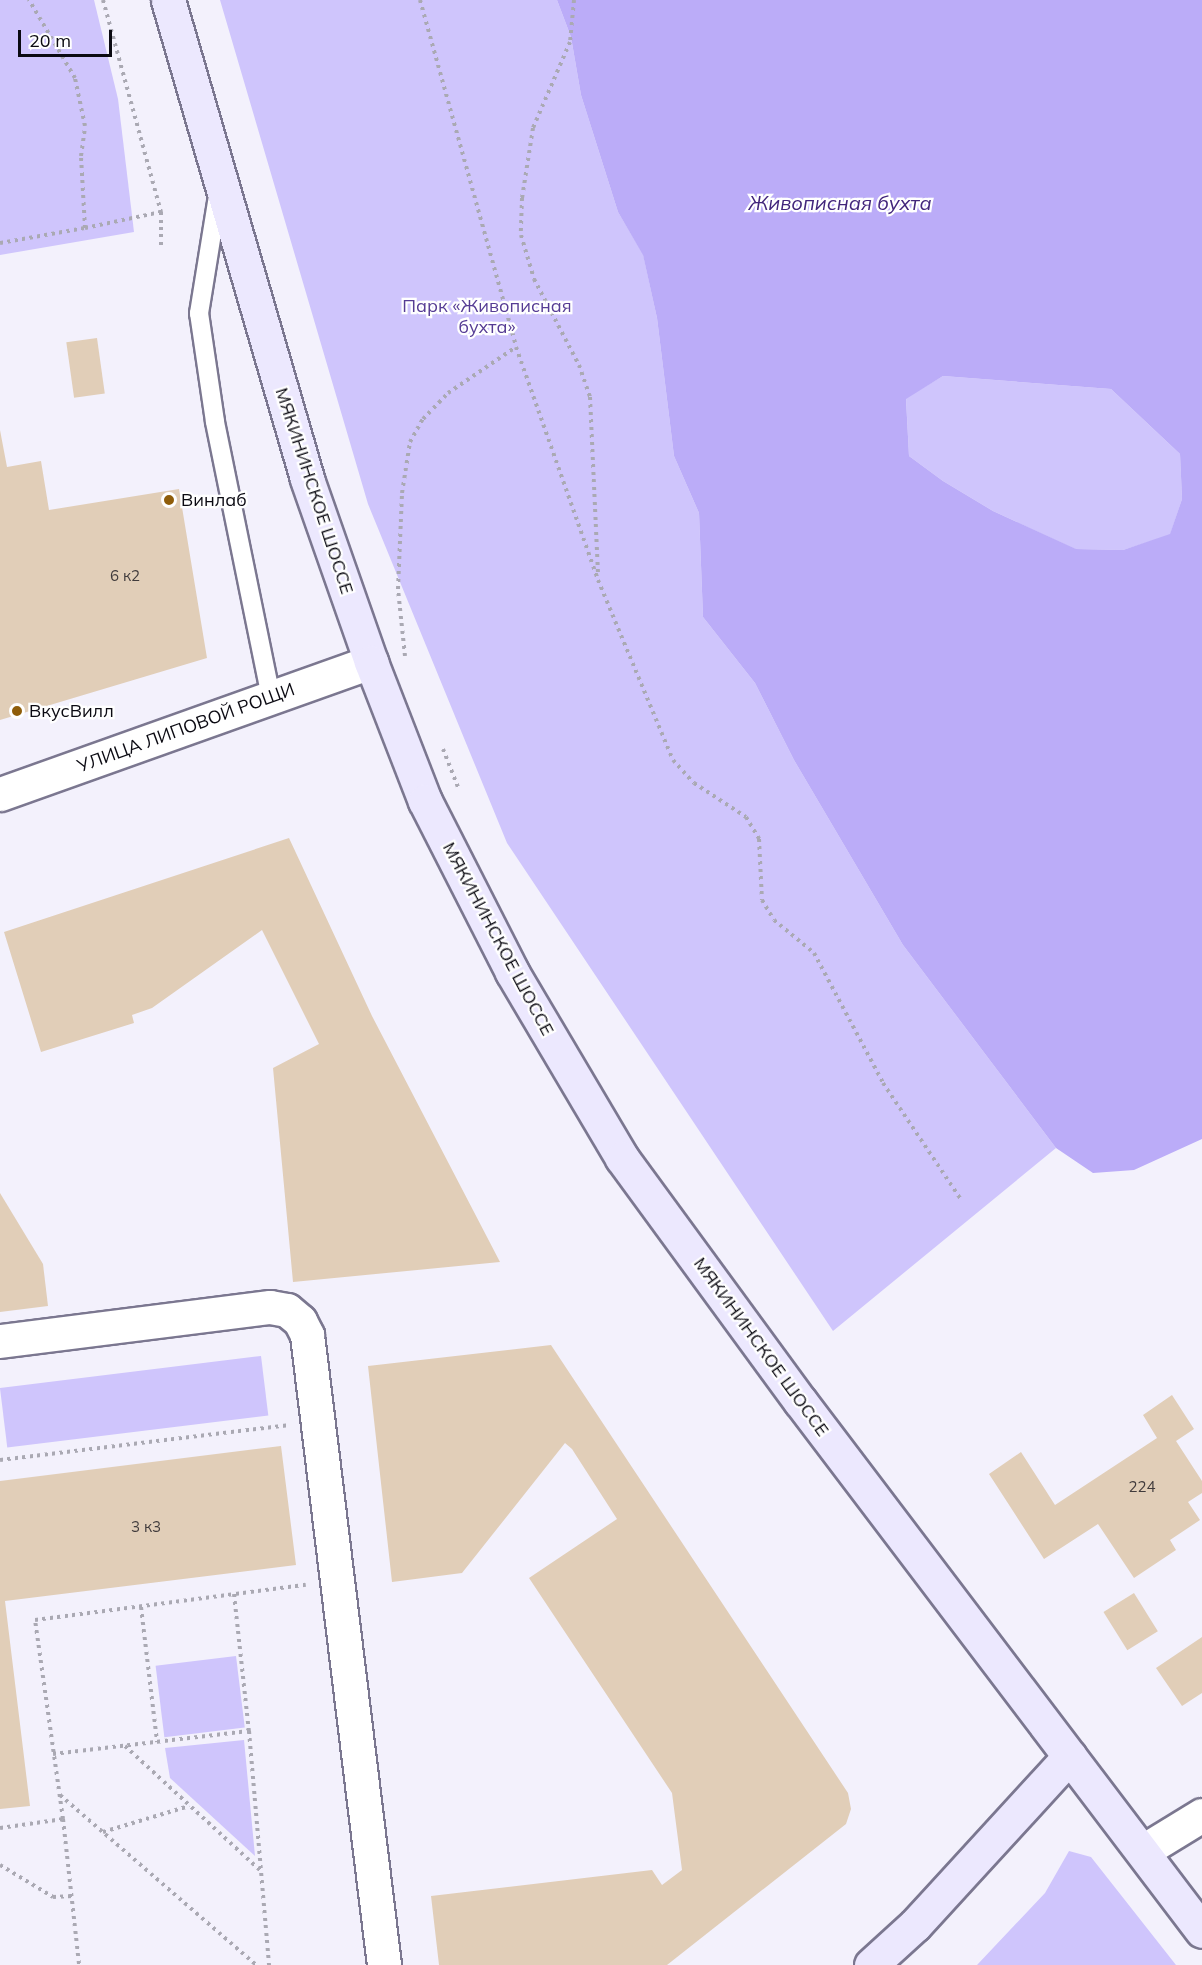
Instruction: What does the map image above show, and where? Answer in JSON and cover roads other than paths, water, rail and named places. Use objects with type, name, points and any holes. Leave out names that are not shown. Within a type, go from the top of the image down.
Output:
[{"type":"street","name":"МЯКИНИНСКОЕ ШОССЕ","points":[[168,0],[221,176],[307,479],[371,662],[425,801],[512,972],[622,1158],[800,1401],[1201,1929]]},
{"type":"street","name":"УЛИЦА ЛИПОВОЙ РОЩИ","points":[[0,794],[371,662]]},
{"type":"street","points":[[0,1341],[270,1307],[287,1310],[300,1321],[307,1335],[384,1965]]},
{"type":"street","points":[[872,1965],[915,1925],[1070,1756]]},
{"type":"street","points":[[1143,1851],[1202,1815]]},
{"type":"lane","points":[[221,176],[199,313],[215,422],[271,698]]},
{"type":"water","name":"Живописная бухта","points":[[557,0],[1202,0],[1202,1139],[1134,1170],[1093,1173],[1056,1148],[903,945],[794,760],[755,683],[703,617],[699,513],[674,456],[657,318],[643,255],[618,212],[581,95],[571,37]],"holes":[[[943,376],[1111,389],[1180,454],[1182,499],[1170,534],[1123,550],[1076,549],[993,511],[943,481],[909,456],[906,399]]]},
{"type":"place","name":"Винлаб","points":[[169,500]]},
{"type":"place","name":"ВкусВилл","points":[[17,711]]},
{"type":"park label","name":"Парк «Живописная бухта»","points":[[487,317]]}]
